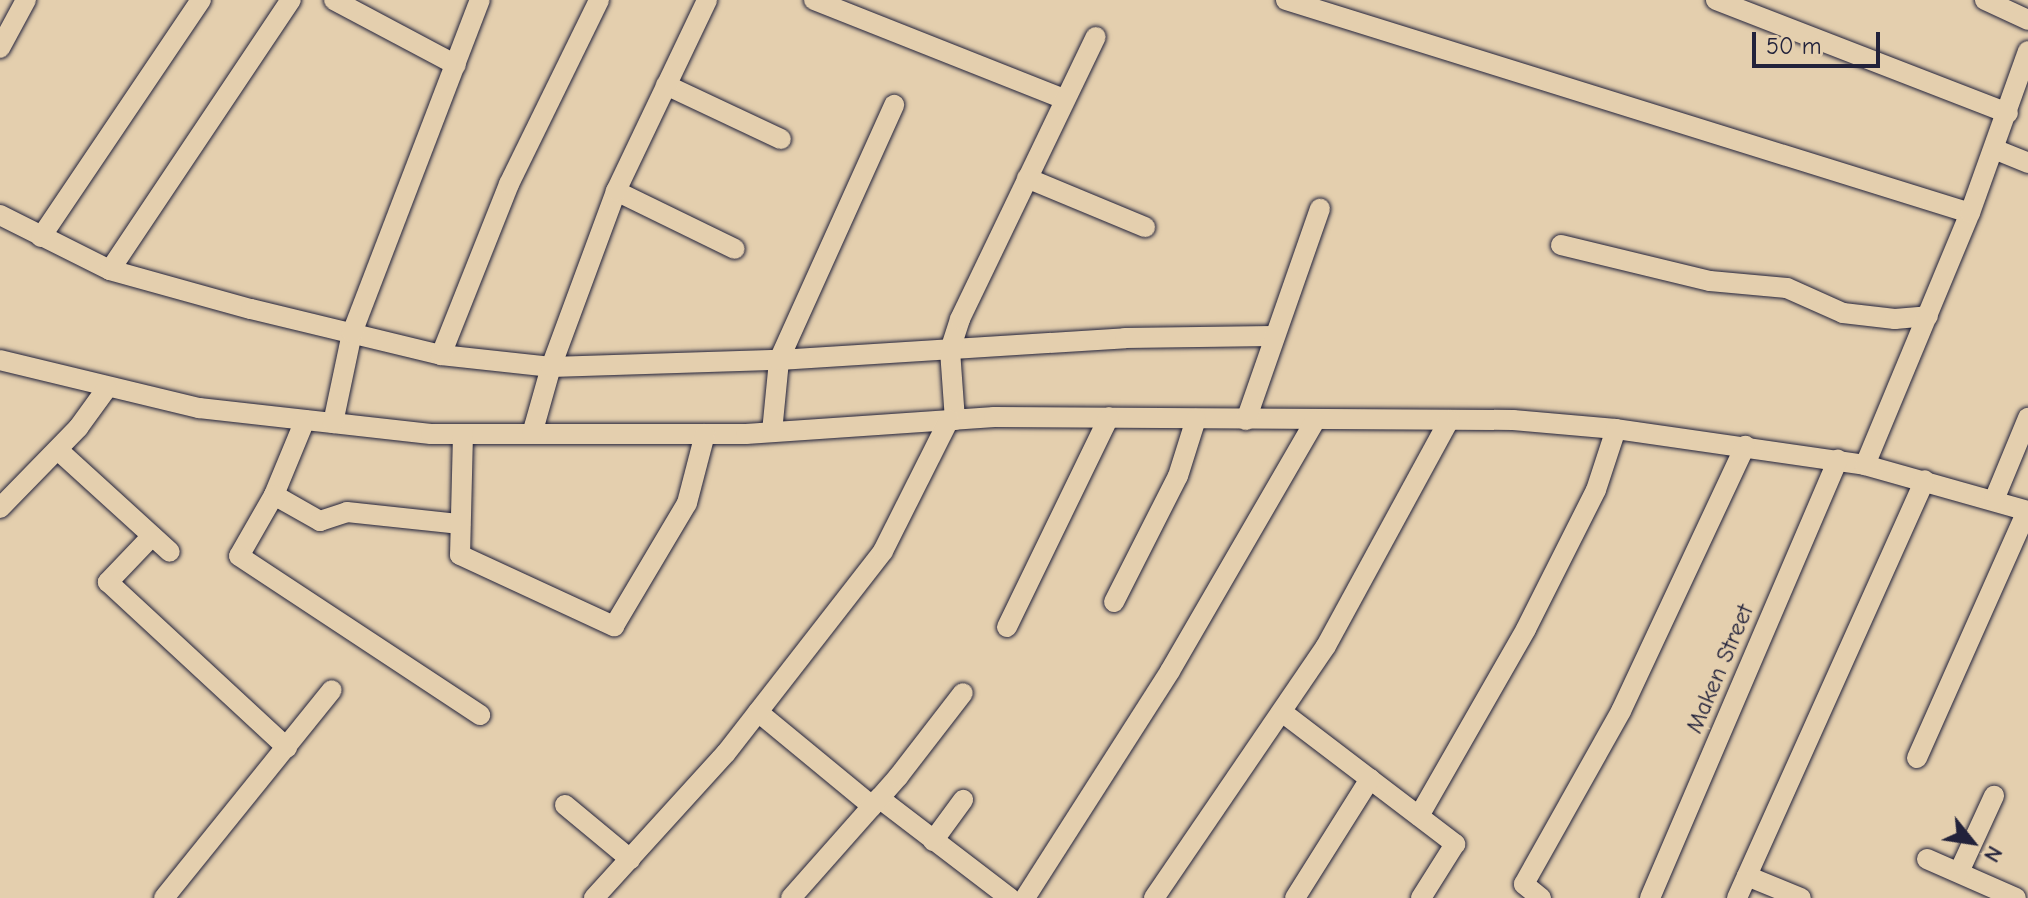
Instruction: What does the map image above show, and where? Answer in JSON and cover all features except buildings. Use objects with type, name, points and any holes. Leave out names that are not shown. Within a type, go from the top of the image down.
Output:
[{"type":"street","points":[[0,48],[26,0]]},
{"type":"street","points":[[41,237],[201,0]]},
{"type":"street","points":[[110,270],[291,0]]},
{"type":"street","points":[[334,0],[456,65]]},
{"type":"street","points":[[333,423],[352,333],[480,0]]},
{"type":"street","points":[[441,355],[509,184],[599,0]]},
{"type":"street","points":[[532,434],[551,367],[616,191],[707,0]]},
{"type":"street","points":[[814,0],[1064,99]]},
{"type":"street","points":[[1286,0],[1970,213]]},
{"type":"street","points":[[1716,0],[2008,113]]},
{"type":"street","points":[[1985,0],[2028,20]]},
{"type":"street","points":[[594,898],[758,712],[883,551],[952,420],[950,350],[1027,178],[1096,37]]},
{"type":"street","points":[[1865,465],[1970,213],[2028,51]]},
{"type":"street","points":[[666,85],[781,139]]},
{"type":"street","points":[[772,432],[779,360],[894,105]]},
{"type":"street","points":[[1994,149],[2028,163]]},
{"type":"street","points":[[1027,178],[1145,227]]},
{"type":"street","points":[[616,191],[735,249]]},
{"type":"street","points":[[1246,420],[1320,209]]},
{"type":"street","points":[[0,215],[110,270],[441,355],[551,367],[779,360],[1125,338],[1273,336]]},
{"type":"street","points":[[1561,245],[1710,281],[1787,288],[1843,313],[1895,319],[1928,316]]},
{"type":"street","points":[[0,360],[199,408],[463,434],[705,434],[952,420],[1109,417],[1449,420],[1616,429],[1865,465],[2028,511],[1917,758]]},
{"type":"street","points":[[0,508],[58,450],[107,388]]},
{"type":"street","points":[[1007,627],[1109,417]]},
{"type":"street","points":[[1994,500],[2028,418]]},
{"type":"street","points":[[1114,602],[1178,476],[1196,419]]},
{"type":"street","points":[[305,420],[274,495],[239,556],[480,715]]},
{"type":"street","points":[[1154,898],[1326,646],[1449,420]]},
{"type":"street","points":[[1025,898],[1170,671],[1315,421]]},
{"type":"street","points":[[1419,816],[1526,629],[1596,490],[1616,429]]},
{"type":"street","points":[[463,434],[460,555],[614,626],[687,503],[705,434]]},
{"type":"street","points":[[1541,898],[1524,884],[1621,711],[1745,446]]},
{"type":"street","points":[[58,450],[170,552]]},
{"type":"street","name":"Maken Street","points":[[1650,898],[1838,460]]},
{"type":"street","points":[[1737,898],[1925,480]]},
{"type":"street","points":[[274,495],[320,521],[347,512],[460,524]]},
{"type":"street","points":[[152,536],[108,582],[287,748]]},
{"type":"street","points":[[164,898],[332,690]]},
{"type":"street","points":[[791,898],[876,802],[963,693]]},
{"type":"street","points":[[758,712],[1010,898]]},
{"type":"street","points":[[1282,712],[1455,844],[1421,898]]},
{"type":"street","points":[[1295,898],[1370,779]]},
{"type":"street","points":[[1959,872],[1994,796]]},
{"type":"street","points":[[933,841],[963,800]]},
{"type":"street","points":[[565,805],[630,859]]},
{"type":"street","points":[[1927,859],[2016,898]]},
{"type":"street","points":[[1747,876],[1801,898]]}]
